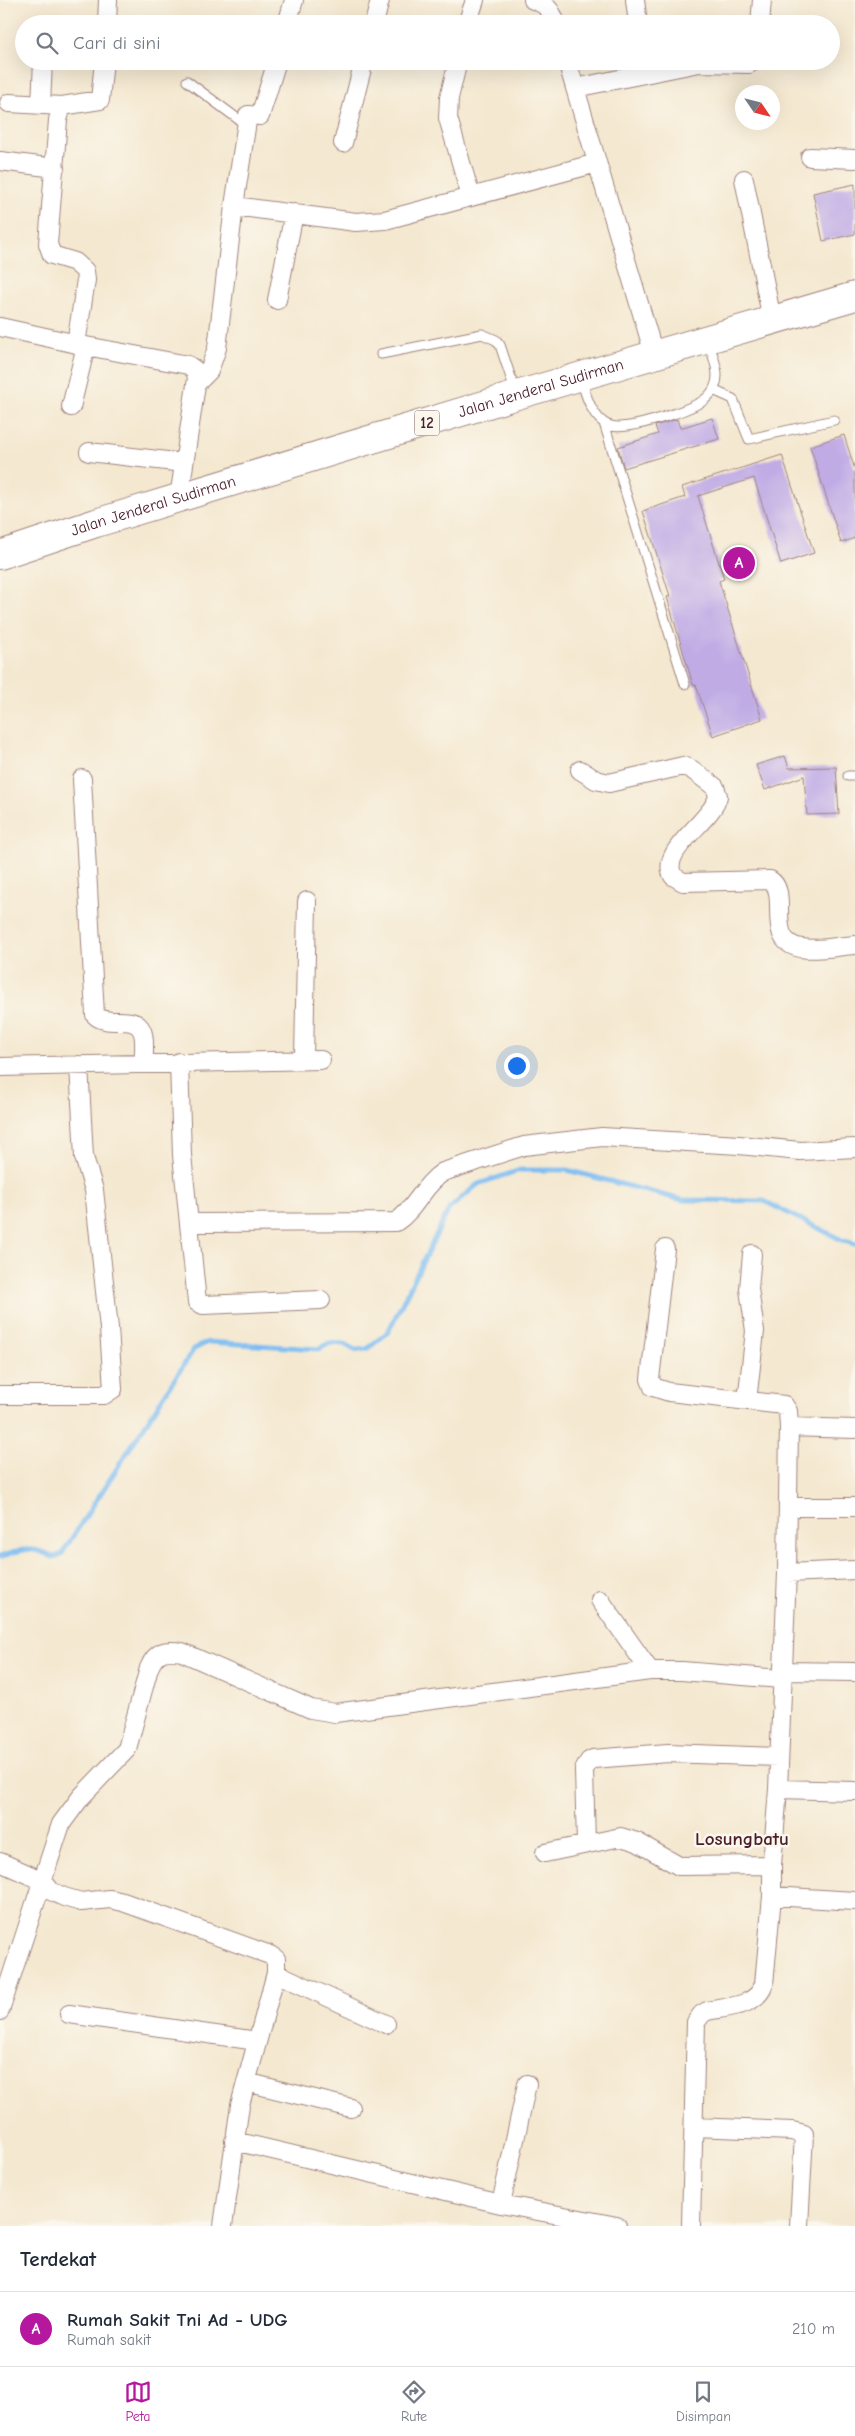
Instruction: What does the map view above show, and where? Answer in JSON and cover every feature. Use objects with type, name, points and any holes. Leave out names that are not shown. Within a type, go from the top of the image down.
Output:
[{"type":"highway","name":"Jalan Jenderal Sudirman","points":[[0,555],[179,498],[517,395],[855,296]]},
{"type":"street","points":[[107,15],[108,0]]},
{"type":"street","points":[[290,15],[294,0]]},
{"type":"street","points":[[376,15],[380,0]]},
{"type":"street","points":[[470,15],[475,0]]},
{"type":"street","points":[[532,0],[542,3],[550,9],[552,15]]},
{"type":"street","points":[[635,0],[637,15]]},
{"type":"street","points":[[761,15],[762,0]]},
{"type":"street","points":[[41,105],[43,70]]},
{"type":"street","points":[[9,103],[62,106],[100,100],[103,70]]},
{"type":"street","points":[[197,383],[209,371],[217,348],[234,206],[248,115],[260,116],[275,70]]},
{"type":"street","points":[[342,142],[362,70]]},
{"type":"street","points":[[456,70],[449,98],[448,118],[471,197]]},
{"type":"street","points":[[570,70],[654,354]]},
{"type":"street","points":[[575,88],[664,70]]},
{"type":"street","points":[[62,106],[58,120],[48,248],[56,257],[80,265],[86,275],[81,345],[71,407]]},
{"type":"street","points":[[810,157],[855,159]]},
{"type":"street","points":[[0,161],[55,168]]},
{"type":"street","points":[[234,206],[326,219],[369,222],[385,220],[597,163]]},
{"type":"street","points":[[744,179],[772,320]]},
{"type":"street","points":[[277,300],[294,213]]},
{"type":"street","points":[[0,328],[188,365],[197,374],[197,383],[179,498]]},
{"type":"street","points":[[89,452],[184,462]]},
{"type":"street","points":[[580,770],[596,780],[609,783],[678,766],[691,769],[715,788],[718,792],[718,800],[675,852],[670,865],[673,876],[683,882],[770,880],[776,887],[781,933],[788,943],[799,948],[809,949],[855,945]]},
{"type":"street","points":[[82,780],[95,1015],[104,1020],[138,1024],[143,1033],[144,1063]]},
{"type":"street","points":[[0,1067],[313,1060],[307,901]]},
{"type":"street","points":[[179,1062],[182,1155],[190,1223],[195,1298],[200,1304],[321,1300]]},
{"type":"street","points":[[0,1395],[26,1393],[104,1395],[113,1389],[109,1328],[94,1190],[84,1157],[79,1066]]},
{"type":"street","points":[[190,1223],[396,1222],[405,1216],[431,1180],[443,1172],[524,1146],[568,1140],[602,1137],[739,1145],[800,1151],[855,1148]]},
{"type":"street","points":[[665,1249],[650,1383],[655,1389],[670,1392],[784,1405],[788,1410],[789,1427],[787,1573],[778,1789],[772,1865],[772,1896],[764,1984],[760,1994],[745,2003],[707,2011],[696,2022],[691,2226]]},
{"type":"street","points":[[747,1401],[755,1330],[749,1289],[752,1254]]},
{"type":"street","points":[[789,1427],[855,1429]]},
{"type":"street","points":[[788,1507],[855,1507]]},
{"type":"street","points":[[787,1573],[855,1570]]},
{"type":"street","points":[[600,1600],[650,1671]]},
{"type":"street","points":[[0,2011],[57,1834],[66,1817],[81,1797],[127,1749],[149,1668],[161,1651],[168,1649],[182,1652],[311,1709],[335,1713],[650,1671],[782,1675],[855,1672]]},
{"type":"street","points":[[586,1844],[584,1770],[589,1761],[593,1759],[668,1753],[778,1757]]},
{"type":"street","points":[[778,1789],[855,1791]]},
{"type":"street","points":[[545,1853],[626,1838],[680,1866],[772,1865]]},
{"type":"street","points":[[0,1862],[43,1881],[51,1891],[64,1897],[81,1902],[110,1899],[123,1902],[270,1955],[276,1959],[276,1974],[246,2082],[234,2141],[223,2226]]},
{"type":"street","points":[[772,1896],[855,1901]]},
{"type":"street","points":[[276,1974],[386,2024]]},
{"type":"street","points":[[69,2014],[257,2041]]},
{"type":"street","points":[[246,2082],[351,2108]]},
{"type":"street","points":[[501,2204],[527,2084]]},
{"type":"street","points":[[694,2126],[792,2131],[804,2134],[799,2226]]},
{"type":"street","points":[[234,2141],[501,2204],[617,2226]]},
{"type":"lane","points":[[187,81],[246,125]]},
{"type":"lane","points":[[381,354],[482,334],[490,336],[500,345],[517,395]]},
{"type":"lane","points":[[604,423],[620,428],[662,417],[703,400],[713,390],[716,381],[716,367],[708,339]]},
{"type":"lane","points":[[580,377],[588,401],[604,423],[685,684]]},
{"type":"lane","points":[[713,390],[733,399],[749,439],[834,420]]},
{"type":"building","points":[[855,184],[855,234],[823,241],[813,193]]},
{"type":"building","points":[[712,418],[719,439],[624,468],[618,447],[658,434],[655,426],[677,419],[680,428]]},
{"type":"building","points":[[844,435],[855,470],[855,538],[841,543],[810,446]]},
{"type":"building","points":[[782,455],[814,553],[781,564],[754,478],[698,496],[724,579],[719,581],[762,719],[713,736],[696,685],[693,685],[667,597],[670,596],[643,511],[685,497],[682,487]]},
{"type":"building","points":[[785,756],[789,768],[836,767],[839,814],[807,815],[804,776],[765,790],[756,765]]},
{"type":"waterway","points":[[0,1557],[27,1550],[39,1551],[53,1557],[61,1555],[194,1349],[208,1342],[319,1349],[330,1343],[344,1344],[355,1350],[367,1349],[388,1332],[449,1209],[478,1184],[520,1170],[567,1170],[682,1200],[764,1201],[844,1241],[855,1244]]},
{"type":"place","name":"Rumah Sakit Tni Ad - UDG","points":[[739,563]]},
{"type":"district","name":"Losungbatu","points":[[742,1839]]}]
